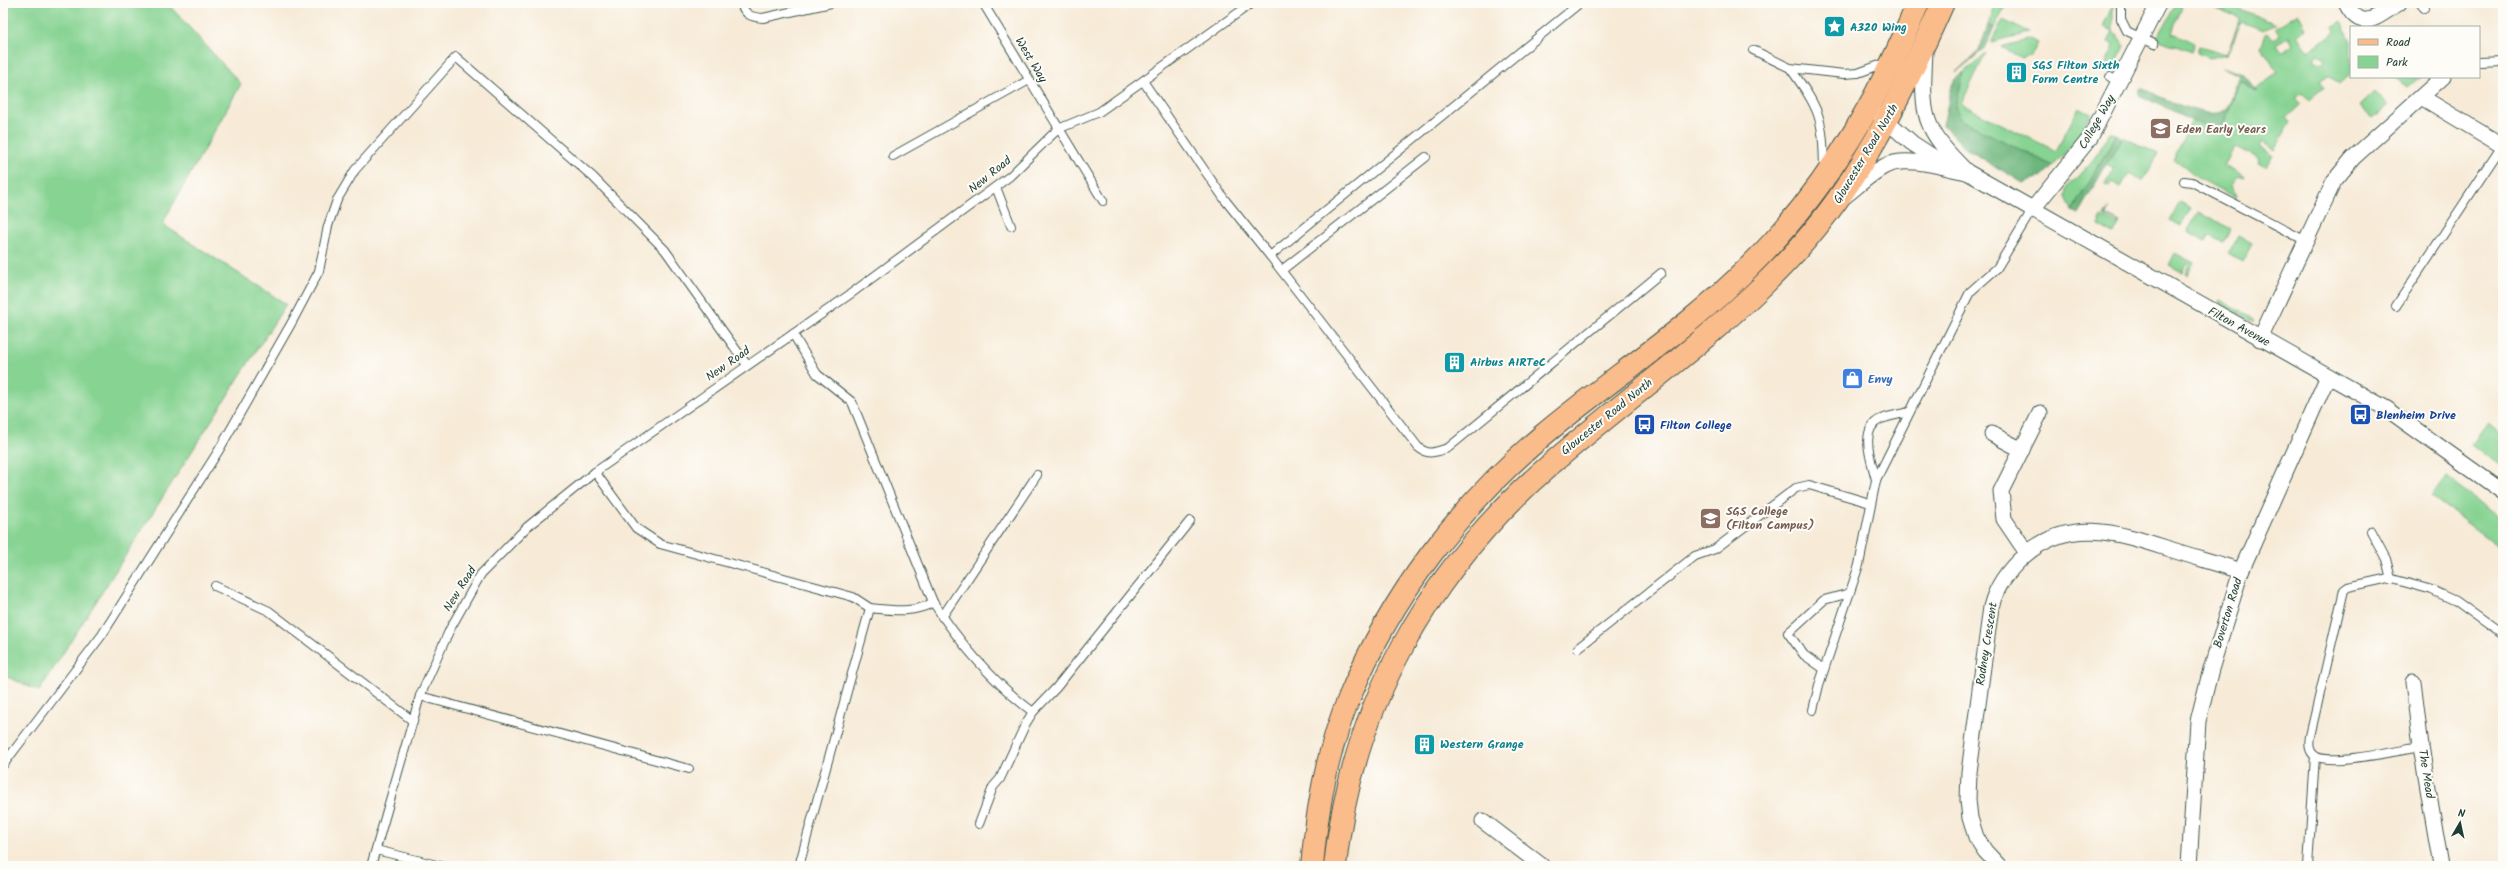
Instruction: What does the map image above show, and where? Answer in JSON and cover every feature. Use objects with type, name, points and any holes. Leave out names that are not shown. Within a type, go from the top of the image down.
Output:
[{"type":"main road","name":"Gloucester Road North","points":[[1312,866],[1325,779],[1349,698],[1374,644],[1395,608],[1440,543],[1475,502],[1519,456],[1696,314],[1748,269],[1789,225],[1825,180],[1869,108],[1918,3]]},
{"type":"main road","name":"Gloucester Road North","points":[[1335,866],[1340,817],[1354,759],[1375,702],[1398,655],[1425,609],[1474,541],[1489,523],[1549,465],[1740,307],[1786,263],[1836,204],[1851,183],[1887,120],[1943,3]]},
{"type":"street","name":"College Way","points":[[2032,210],[2090,138],[2115,79],[2147,42],[2159,3]]},
{"type":"street","points":[[2346,3],[2355,18],[2363,21],[2374,19],[2399,3]]},
{"type":"street","name":"Filton Avenue","points":[[1925,43],[1923,97],[1929,126],[1960,171]]},
{"type":"street","points":[[2260,339],[2334,181],[2341,172],[2395,118],[2423,98],[2442,78]]},
{"type":"street","points":[[2423,98],[2503,146]]},
{"type":"street","name":"Filton Avenue","points":[[1869,108],[1887,120],[1912,142],[1960,171],[2387,409],[2503,492]]},
{"type":"street","name":"Filton Avenue","points":[[1836,204],[1878,170],[1892,164],[1913,163],[1960,171]]},
{"type":"street","name":"Boverton Road","points":[[2189,866],[2198,721],[2211,669],[2241,571],[2328,376]]},
{"type":"street","points":[[2027,553],[2004,520],[2001,506],[2001,491],[2040,413]]},
{"type":"street","points":[[1992,434],[2022,450]]},
{"type":"street","name":"Rodney Crescent","points":[[2000,866],[1980,844],[1972,828],[1968,800],[1969,772],[1991,608],[2003,580],[2027,553],[2053,538],[2099,531],[2123,534],[2241,571]]},
{"type":"street","name":"The Mead","points":[[2413,682],[2438,865]]},
{"type":"street","points":[[1484,821],[1542,866]]},
{"type":"lane","points":[[740,3],[745,13],[752,18],[763,18],[831,3]]},
{"type":"lane","name":"West Way","points":[[983,3],[1028,80],[1103,201]]},
{"type":"lane","name":"New Road","points":[[371,866],[420,696],[450,628],[481,574],[527,527],[595,472],[792,334],[996,187],[1010,176],[1058,129],[1099,112],[1252,3]]},
{"type":"lane","points":[[1270,256],[1580,3]]},
{"type":"lane","points":[[2121,3],[2124,26],[2130,34],[2147,42]]},
{"type":"lane","points":[[1753,50],[1790,68],[1844,74],[1858,73],[1892,61]]},
{"type":"lane","points":[[3,764],[102,635],[219,450],[292,322],[318,271],[328,226],[337,200],[355,170],[456,57],[593,177],[665,250],[747,365]]},
{"type":"lane","points":[[2480,62],[2503,61]]},
{"type":"lane","points":[[1790,68],[1818,108],[1824,132],[1825,180]]},
{"type":"lane","points":[[893,156],[1028,80]]},
{"type":"lane","points":[[1143,81],[1225,200],[1282,270],[1418,447],[1424,452],[1433,453],[1448,448],[1661,273]]},
{"type":"lane","points":[[2396,306],[2503,146]]},
{"type":"lane","points":[[1282,270],[1426,157]]},
{"type":"lane","points":[[2184,181],[2192,182],[2306,241]]},
{"type":"lane","points":[[996,187],[1011,226]]},
{"type":"lane","points":[[1813,710],[1824,669],[1850,593],[1865,539],[1870,503],[1876,480],[1970,292],[1997,268],[2032,210]]},
{"type":"lane","points":[[792,334],[816,374],[852,402],[933,602],[942,617],[1010,694],[1033,712]]},
{"type":"lane","points":[[1876,480],[1868,444],[1868,434],[1873,425],[1881,420],[1909,412]]},
{"type":"lane","points":[[595,472],[636,528],[660,544],[853,597],[870,608],[908,609],[927,606],[933,602]]},
{"type":"lane","points":[[942,617],[1037,474]]},
{"type":"lane","points":[[1578,648],[1695,556],[1715,549],[1796,488],[1809,485],[1870,503]]},
{"type":"lane","points":[[979,824],[993,787],[1000,779],[1033,712],[1056,688],[1190,521]]},
{"type":"lane","points":[[2371,531],[2386,559],[2391,579]]},
{"type":"lane","points":[[2308,866],[2315,756],[2310,748],[2310,736],[2342,592],[2348,587],[2382,578],[2391,579],[2446,596],[2503,635]]},
{"type":"lane","points":[[215,586],[268,610],[413,721]]},
{"type":"lane","points":[[1824,669],[1804,655],[1788,633],[1824,600],[1850,593]]},
{"type":"lane","points":[[799,866],[870,608]]},
{"type":"lane","points":[[420,696],[689,769]]},
{"type":"lane","points":[[2315,756],[2333,760],[2421,747]]},
{"type":"lane","points":[[376,850],[441,866]]},
{"type":"green space","points":[[3,3],[167,3],[241,84],[162,224],[286,304],[39,691],[3,675]]},
{"type":"green space","points":[[1996,3],[2007,3],[1994,28],[1988,25]]},
{"type":"green space","points":[[2203,3],[2225,3],[2276,24],[2264,30],[2241,22],[2228,54],[2210,58],[2197,53],[2199,46],[2227,54],[2240,19],[2239,17],[2230,15]]},
{"type":"green space","points":[[2356,3],[2378,3],[2369,8]]},
{"type":"green space","points":[[2113,5],[2113,30],[2125,46],[2115,66],[2105,65],[2114,46],[2108,42],[2113,31],[2103,26]]},
{"type":"green space","points":[[2176,5],[2182,7],[2172,33],[2194,42],[2195,44],[2192,52],[2157,39]]},
{"type":"green space","points":[[2298,13],[2306,28],[2297,34],[2309,52],[2335,32],[2333,26],[2341,21],[2350,39],[2350,74],[2340,83],[2327,76],[2319,82],[2324,88],[2310,100],[2302,93],[2296,99],[2301,104],[2286,118],[2290,122],[2275,150],[2262,142],[2259,147],[2273,155],[2267,167],[2258,162],[2259,159],[2235,146],[2224,166],[2245,177],[2237,178],[2232,185],[2236,198],[2198,178],[2184,166],[2173,161],[2192,120],[2217,132],[2225,121],[2240,81],[2257,92],[2255,89],[2278,73],[2261,47],[2266,33],[2268,32],[2274,40],[2280,36],[2275,28]],"holes":[[[2289,37],[2293,45],[2281,52],[2276,45]],[[2317,54],[2325,58],[2321,64],[2314,60]]]},
{"type":"green space","points":[[2003,20],[2029,33],[1991,42]]},
{"type":"green space","points":[[1988,25],[1994,28],[1983,50],[1955,73],[1979,51]]},
{"type":"green space","points":[[2031,39],[2038,43],[2032,54],[2022,58],[2001,47]]},
{"type":"green space","points":[[1986,53],[1961,104],[2056,151],[2079,107],[2091,113],[2075,142],[2053,166],[1963,121],[1955,107],[1964,72]]},
{"type":"green space","points":[[2221,67],[2243,74],[2258,92],[2240,81],[2225,121],[2217,132],[2139,95],[2140,90],[2143,89],[2186,108],[2211,113],[2221,112],[2227,108],[2229,104],[2239,75]]},
{"type":"green space","points":[[1964,72],[1955,107],[1963,121],[2053,166],[2041,177],[2023,183],[1965,148],[1943,125],[1953,81]]},
{"type":"green space","points":[[2396,78],[2419,78],[2408,87]]},
{"type":"green space","points":[[2375,92],[2388,105],[2373,118],[2360,106]]},
{"type":"green space","points":[[2111,132],[2117,134],[2072,211],[2066,196],[2067,188],[2093,160]]},
{"type":"green space","points":[[2117,134],[2122,137],[2078,214],[2072,211]]},
{"type":"green space","points":[[2123,137],[2158,154],[2143,181],[2129,173],[2121,187],[2112,182],[2109,187],[2105,185],[2114,169],[2106,165]]},
{"type":"green space","points":[[2180,202],[2191,208],[2181,226],[2170,220]]},
{"type":"green space","points":[[2109,207],[2106,216],[2120,223],[2114,234],[2098,225],[2102,217],[2117,225],[2118,223],[2104,216]]},
{"type":"green space","points":[[2198,211],[2231,229],[2223,243],[2209,235],[2206,241],[2188,231]]},
{"type":"green space","points":[[2238,236],[2252,244],[2242,262],[2228,254]]},
{"type":"green space","points":[[2175,253],[2194,263],[2187,275],[2185,274],[2189,265],[2186,264],[2182,272],[2169,265]]},
{"type":"green space","points":[[2220,300],[2251,317],[2254,321],[2247,320],[2218,303]]},
{"type":"green space","points":[[2488,423],[2503,435],[2503,467],[2472,444]]},
{"type":"green space","points":[[2446,477],[2503,521],[2503,550],[2432,497]]},
{"type":"place","name":"A320 Wing","points":[[1834,27]]},
{"type":"place","name":"SGS Filton Sixth Form Centre","points":[[2017,72]]},
{"type":"place","name":"Eden Early Years","points":[[2161,129]]},
{"type":"place","name":"Airbus AIRTeC","points":[[1455,362]]},
{"type":"place","name":"Envy","points":[[1852,379]]},
{"type":"place","name":"Blenheim Drive","points":[[2361,415]]},
{"type":"place","name":"Filton College","points":[[1645,425]]},
{"type":"place","name":"SGS College (Filton Campus)","points":[[1711,518]]},
{"type":"place","name":"Western Grange","points":[[1425,744]]}]
